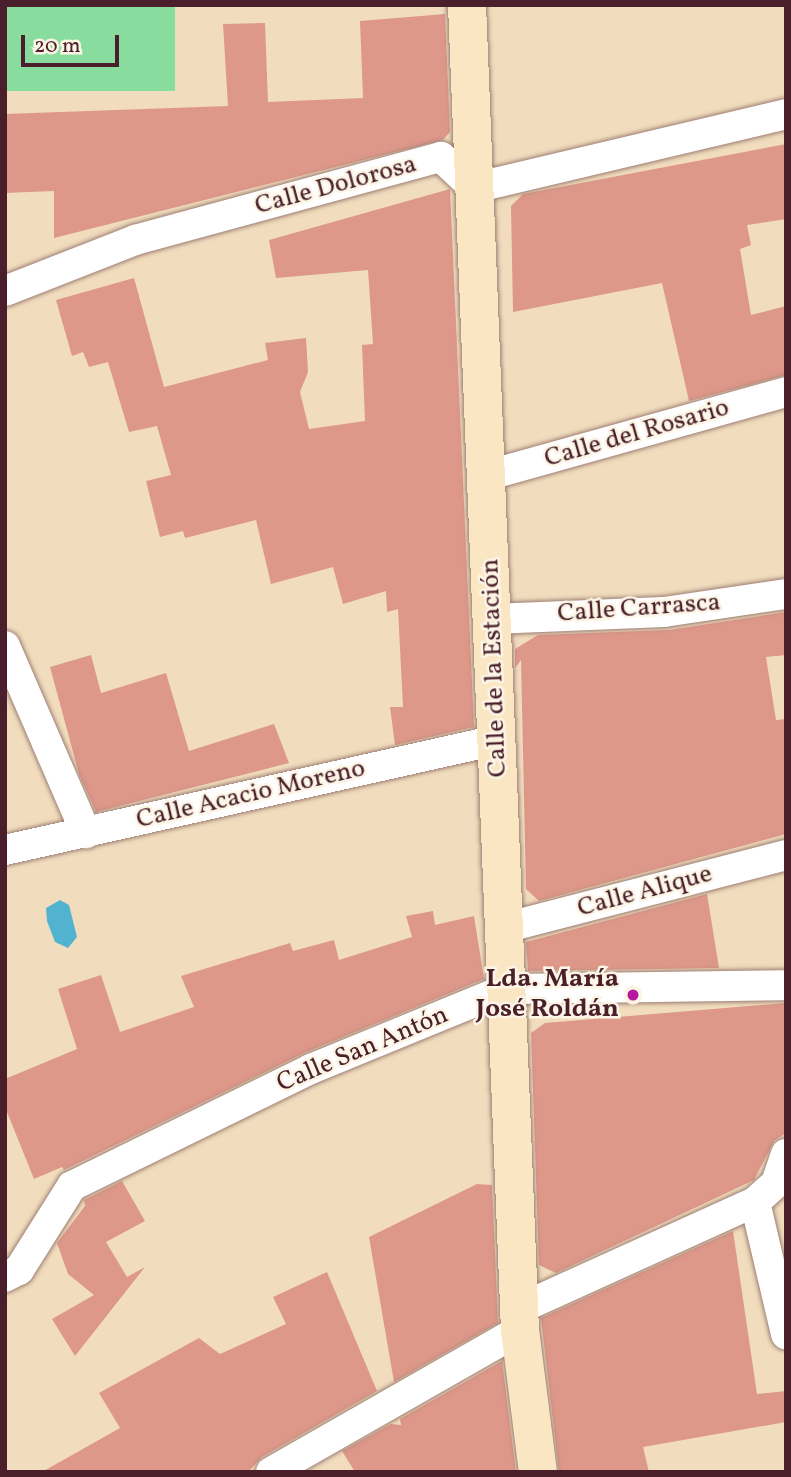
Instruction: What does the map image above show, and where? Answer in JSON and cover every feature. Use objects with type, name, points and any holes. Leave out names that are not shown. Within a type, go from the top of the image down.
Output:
[{"type":"street","name":"Calle de la Estación","points":[[467,5],[489,475],[506,989],[521,1319],[538,1472]]},
{"type":"street","points":[[474,188],[786,114]]},
{"type":"street","name":"Calle Dolorosa","points":[[5,290],[135,240],[441,158],[474,188]]},
{"type":"street","name":"Calle del Rosario","points":[[489,475],[786,392]]},
{"type":"street","name":"Calle Carrasca","points":[[492,618],[664,612],[786,594]]},
{"type":"street","points":[[5,646],[86,833]]},
{"type":"street","name":"Calle Acacio Moreno","points":[[5,850],[497,740]]},
{"type":"street","name":"Calle Alique","points":[[504,928],[786,855]]},
{"type":"street","name":"Calle San Antón","points":[[5,1277],[19,1270],[72,1186],[311,1069],[506,989],[786,985]]},
{"type":"street","points":[[271,1472],[521,1319],[755,1202],[776,1183],[786,1154]]},
{"type":"street","points":[[755,1202],[786,1334]]},
{"type":"green space","points":[[5,5],[175,5],[175,91],[5,91]]},
{"type":"water","points":[[60,900],[69,905],[77,937],[68,948],[55,942],[47,921],[46,908]]},
{"type":"building","points":[[445,14],[450,132],[443,140],[54,238],[54,191],[5,193],[5,114],[228,106],[223,24],[265,23],[268,102],[363,98],[360,21]]},
{"type":"building","points":[[786,144],[786,219],[747,225],[751,245],[740,249],[751,315],[786,306],[786,375],[689,401],[662,283],[513,312],[511,206],[523,194]]},
{"type":"building","points":[[450,189],[474,727],[395,745],[390,707],[403,707],[398,609],[387,612],[386,591],[343,604],[333,567],[271,584],[256,520],[185,538],[183,531],[160,537],[146,481],[171,475],[157,426],[129,432],[108,362],[89,367],[83,352],[72,356],[56,300],[134,278],[164,387],[268,360],[265,343],[306,338],[308,372],[300,392],[309,429],[365,421],[362,345],[373,344],[368,270],[276,278],[269,240]]},
{"type":"building","points":[[786,612],[786,655],[766,657],[776,720],[786,719],[786,834],[539,901],[526,889],[521,660],[515,668],[515,649],[538,635],[669,630]]},
{"type":"building","points":[[91,655],[101,693],[166,673],[189,751],[274,724],[289,763],[96,812],[79,774],[50,667]]},
{"type":"building","points":[[707,894],[719,968],[528,971],[526,942]]},
{"type":"building","points":[[433,911],[435,925],[474,916],[484,979],[304,1053],[64,1170],[62,1167],[34,1179],[5,1107],[5,1079],[77,1049],[58,989],[101,975],[120,1032],[194,1007],[181,976],[290,943],[293,951],[334,940],[339,960],[412,937],[406,916]]},
{"type":"building","points":[[786,1003],[786,1133],[774,1141],[754,1180],[556,1273],[539,1265],[531,1033],[545,1023]]},
{"type":"building","points":[[122,1181],[145,1221],[106,1242],[127,1277],[145,1267],[75,1356],[52,1319],[94,1295],[68,1274],[57,1243],[85,1206],[84,1200]]},
{"type":"building","points":[[477,1184],[492,1185],[498,1323],[394,1382],[369,1237]]},
{"type":"building","points":[[733,1231],[757,1394],[786,1391],[786,1422],[643,1447],[649,1472],[559,1472],[541,1318]]},
{"type":"building","points":[[327,1272],[377,1391],[262,1457],[248,1472],[42,1472],[120,1428],[99,1393],[199,1338],[220,1354],[286,1324],[273,1297]]},
{"type":"building","points":[[502,1361],[516,1472],[355,1472],[342,1451],[391,1424],[401,1425],[400,1419]]},
{"type":"place","name":"Lda. María José Roldán","points":[[633,995]]}]
